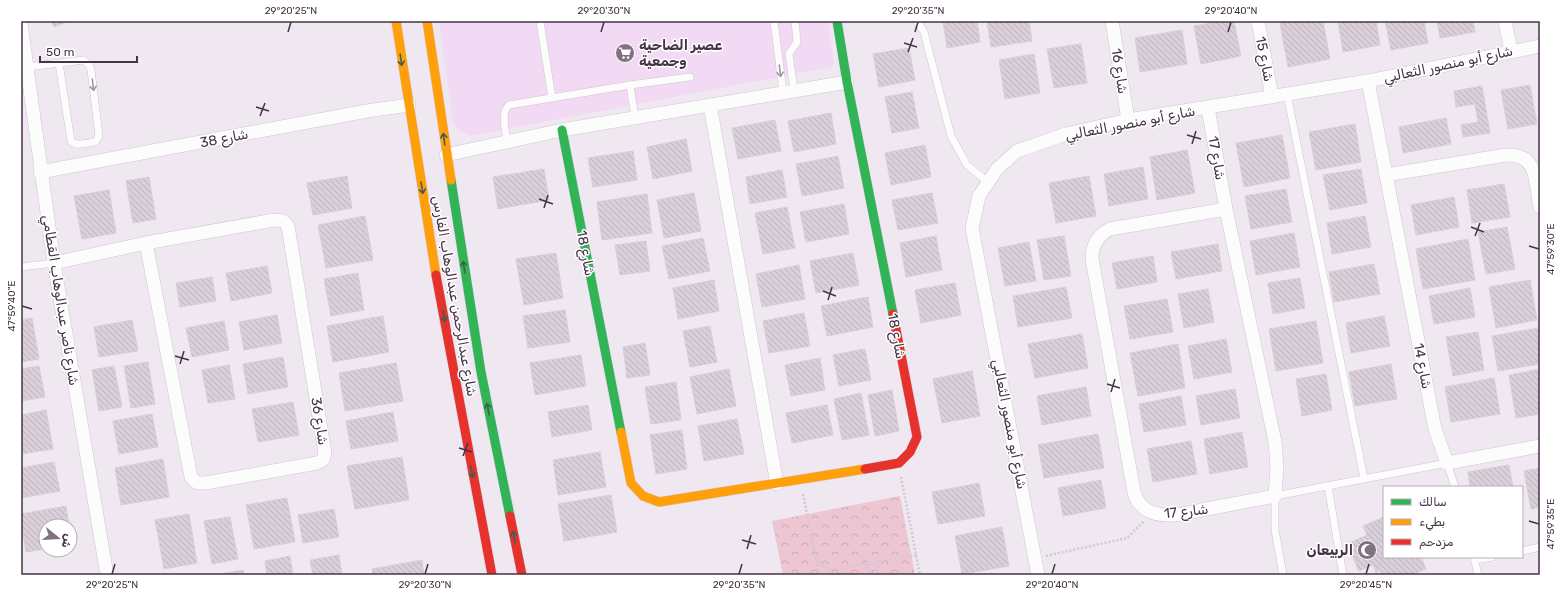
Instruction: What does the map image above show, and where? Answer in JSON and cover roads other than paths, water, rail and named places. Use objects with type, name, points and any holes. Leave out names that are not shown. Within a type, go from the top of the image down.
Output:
[{"type":"street","name":"شارع عبدالرحمن عبدالوهاب الفارس","points":[[396,21],[454,380],[492,575]]},
{"type":"street","name":"شارع عبدالرحمن عبدالوهاب الفارس","points":[[427,21],[446,155],[481,372],[522,575]]},
{"type":"street","name":"شارع 18","points":[[562,130],[631,483],[638,493],[648,499],[659,502],[899,463],[911,451],[917,437],[847,82],[837,21]]},
{"type":"street","name":"شارع 16","points":[[1112,21],[1128,120]]},
{"type":"street","name":"شارع 15","points":[[1258,21],[1272,97]]},
{"type":"street","points":[[1505,21],[1511,51]]},
{"type":"street","name":"شارع ناصر عبدالوهاب القطامي","points":[[21,24],[40,172],[54,264],[106,575]]},
{"type":"street","name":"شارع أبو منصور الثعالبي","points":[[1038,575],[972,228],[979,196],[997,169],[1017,151],[1066,134],[1128,120],[1368,81],[1540,46]]},
{"type":"street","name":"شارع 14","points":[[1368,81],[1435,430],[1447,463]]},
{"type":"street","points":[[446,155],[562,130],[847,82]]},
{"type":"street","points":[[710,104],[777,484]]},
{"type":"street","name":"شارع 38","points":[[40,172],[367,111],[409,105]]},
{"type":"street","name":"شارع 17","points":[[1208,108],[1226,209],[1276,442],[1277,466],[1275,496],[1176,514],[1168,515],[1153,513],[1136,500],[1134,492],[1092,252],[1100,235],[1110,229],[1226,209]]},
{"type":"street","points":[[1386,175],[1506,155],[1520,156],[1528,161],[1533,171],[1540,207]]},
{"type":"street","name":"شارع 36","points":[[54,264],[146,243],[274,220],[283,221],[288,226],[325,452],[322,460],[317,463],[206,483],[197,483],[190,477],[146,243]]},
{"type":"street","points":[[469,341],[474,331]]},
{"type":"street","points":[[447,335],[454,343],[459,344]]},
{"type":"street","points":[[473,366],[481,372]]},
{"type":"street","points":[[454,380],[458,370],[462,367]]},
{"type":"street","points":[[1447,463],[1540,446]]},
{"type":"lane","points":[[540,21],[552,98]]},
{"type":"lane","points":[[774,21],[778,56],[788,91]]},
{"type":"lane","points":[[788,91],[789,54],[796,42],[795,21]]},
{"type":"lane","points":[[917,21],[924,32],[951,136],[967,165],[988,182]]},
{"type":"lane","points":[[778,56],[789,54]]},
{"type":"lane","points":[[27,67],[59,63],[84,60],[89,65],[99,136],[95,142],[77,144],[70,141],[59,63]]},
{"type":"lane","points":[[508,142],[504,116],[507,107],[512,104],[690,77]]},
{"type":"lane","points":[[630,85],[635,118]]},
{"type":"lane","points":[[1287,94],[1364,478]]},
{"type":"lane","points":[[21,267],[54,264]]},
{"type":"lane","points":[[1284,575],[1275,530],[1275,496],[1447,463],[1455,486]]},
{"type":"lane","points":[[1328,486],[1343,575]]},
{"type":"lane","points":[[1523,551],[1540,547]]},
{"type":"lane","points":[[1475,559],[1478,575]]},
{"type":"place","name":"عصير الضاحية وجمعية","points":[[625,53]]},
{"type":"place","name":"الربيعان","points":[[1367,550]]}]
